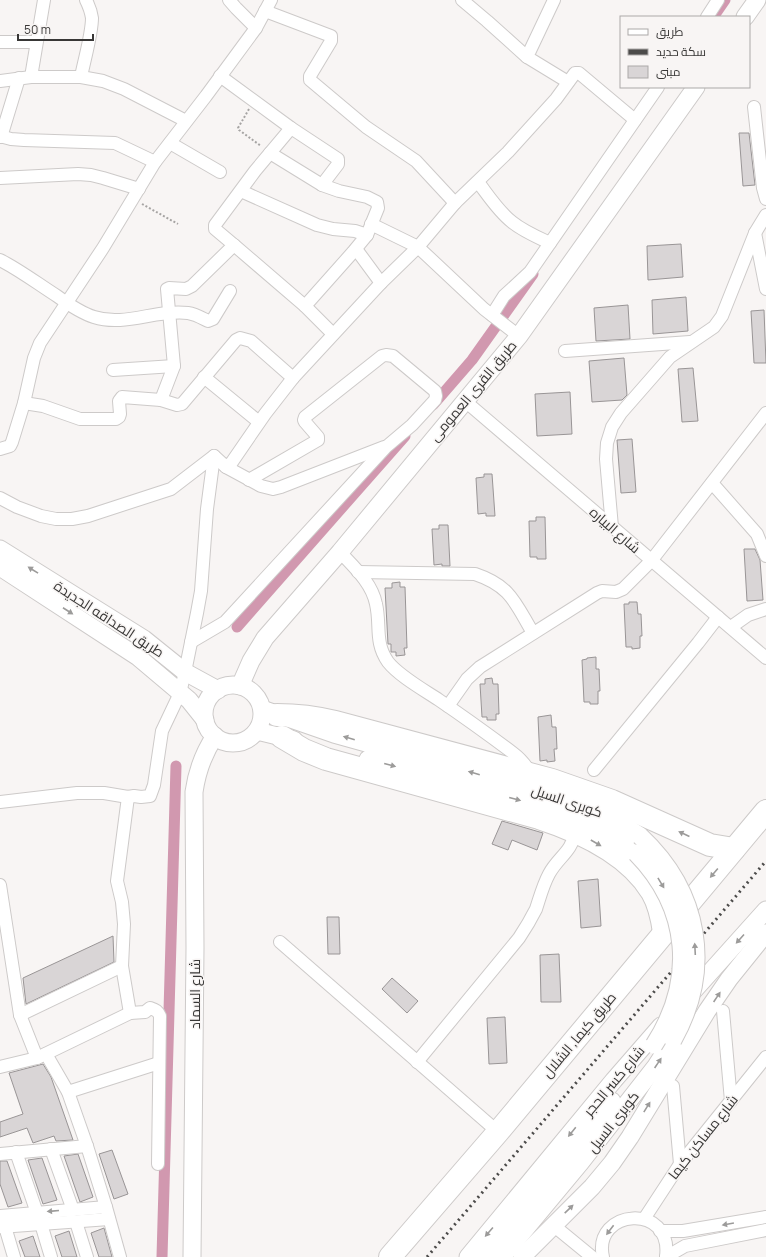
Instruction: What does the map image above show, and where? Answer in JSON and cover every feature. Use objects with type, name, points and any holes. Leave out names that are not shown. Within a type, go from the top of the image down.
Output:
[{"type":"highway","points":[[269,712],[316,718],[334,722],[552,780],[592,794],[706,844],[734,849]]},
{"type":"highway","points":[[282,737],[304,750],[326,759],[539,818],[575,832],[612,852],[626,862],[641,878],[656,900],[660,911],[664,932]]},
{"type":"highway","name":"طريق كيما, الشلال","points":[[408,1257],[434,1217],[498,1132],[766,811]]},
{"type":"highway","name":"طريق كيما, الشلال","points":[[390,1257],[434,1217],[766,833]]},
{"type":"street","points":[[31,77],[44,0]]},
{"type":"street","points":[[81,77],[92,18],[90,8],[86,0]]},
{"type":"street","points":[[229,0],[256,28]]},
{"type":"street","points":[[0,449],[10,446],[12,442],[24,403],[34,358],[40,343],[67,303],[155,162],[256,28],[271,0]]},
{"type":"street","points":[[462,0],[527,57],[568,82]]},
{"type":"street","points":[[527,57],[554,0]]},
{"type":"street","points":[[707,16],[718,0]]},
{"type":"street","points":[[746,16],[757,0]]},
{"type":"street","points":[[265,11],[331,36],[331,41],[310,76],[310,80],[366,127],[416,161],[455,203]]},
{"type":"street","points":[[0,42],[36,42]]},
{"type":"street","points":[[226,467],[232,462],[280,393],[293,378],[381,283],[418,247],[455,203],[508,152],[556,99],[575,73],[579,73],[635,120]]},
{"type":"street","points":[[220,76],[291,128],[338,159],[338,164],[322,185]]},
{"type":"street","points":[[0,81],[31,77],[81,77],[103,81],[124,89],[186,121]]},
{"type":"street","points":[[19,78],[1,136],[10,139],[24,140],[102,142],[115,144],[155,162]]},
{"type":"street","points":[[493,316],[504,296],[530,272],[657,88]]},
{"type":"street","name":"طريق القرى العمومى","points":[[240,686],[251,661],[265,638],[340,552],[465,401],[516,335],[695,88]]},
{"type":"street","points":[[754,107],[766,198]]},
{"type":"street","points":[[291,128],[255,170],[215,225],[215,229],[305,306],[333,334]]},
{"type":"street","points":[[170,143],[220,172]]},
{"type":"street","points":[[270,153],[322,185],[339,191],[367,197],[377,202],[378,208],[369,229],[356,249],[305,306]]},
{"type":"street","points":[[0,178],[78,174],[91,175],[136,194]]},
{"type":"street","points":[[478,182],[501,212],[524,230],[550,243]]},
{"type":"street","points":[[241,191],[317,225],[369,229],[418,247],[463,290],[516,335]]},
{"type":"street","points":[[612,527],[606,459],[607,443],[612,427],[620,414],[670,357],[714,327],[722,316],[755,233],[766,215]]},
{"type":"street","points":[[755,233],[766,289]]},
{"type":"street","points":[[161,400],[174,366],[167,289],[186,289],[192,286],[234,245]]},
{"type":"street","points":[[356,249],[381,283]]},
{"type":"street","points":[[0,260],[14,267],[83,313],[94,318],[108,320],[122,320],[168,313],[188,313],[211,321],[230,291]]},
{"type":"street","points":[[24,403],[43,406],[80,419],[119,418],[119,401],[122,397],[161,400],[177,405],[182,404],[236,340],[240,338],[251,340],[293,378]]},
{"type":"street","points":[[565,351],[691,342]]},
{"type":"street","points":[[191,642],[225,622],[386,447],[412,425],[435,400],[435,391],[393,356],[382,356],[305,417],[305,422],[318,437],[318,440],[249,480]]},
{"type":"street","points":[[114,370],[174,366]]},
{"type":"street","points":[[204,377],[259,422]]},
{"type":"street","name":"شارع البياره","points":[[465,401],[766,658]]},
{"type":"street","points":[[448,706],[467,679],[480,667],[597,593],[602,591],[616,592],[623,589],[651,561],[766,413]]},
{"type":"street","points":[[214,456],[226,467],[249,480],[266,488],[273,489],[386,447]]},
{"type":"street","points":[[0,802],[77,793],[104,793],[128,797],[150,796],[154,785],[162,731],[180,693],[201,591],[207,509],[214,456]]},
{"type":"street","points":[[0,498],[17,507],[41,516],[56,519],[72,519],[88,516],[171,489],[214,456]]},
{"type":"street","points":[[712,482],[757,534],[766,556]]},
{"type":"street","name":"طريق الصداقه الجديدة","points":[[0,549],[144,639],[185,672],[218,690]]},
{"type":"street","points":[[340,552],[369,585],[373,594],[377,613],[379,640],[382,652],[388,662],[395,670],[521,758],[531,775]]},
{"type":"street","name":"طريق الصداقه الجديدة","points":[[0,567],[138,657],[189,700],[205,720]]},
{"type":"street","points":[[358,572],[475,574],[488,578],[509,594],[533,633]]},
{"type":"street","points":[[730,627],[748,615],[766,609]]},
{"type":"street","points":[[594,770],[718,617]]},
{"type":"street","points":[[232,685],[240,686],[248,689],[254,694],[269,712],[262,717],[261,724],[257,731],[250,738],[242,742],[232,743],[223,741],[214,736],[208,729],[205,720],[207,703],[211,696],[218,690],[232,685]]},
{"type":"street","name":"كوبرى السيل","points":[[269,712],[334,734],[574,801],[604,812],[629,828],[669,898],[678,925],[682,952],[680,980],[673,1008],[665,1027],[637,1069],[589,1131],[485,1257]]},
{"type":"street","name":"كوبرى السيل","points":[[257,731],[555,809],[582,819],[613,835],[638,844],[659,856],[675,878],[686,903],[693,930],[696,957],[694,984],[687,1011],[682,1023],[656,1066],[586,1156],[502,1257]]},
{"type":"street","name":"شارع السماد","points":[[192,1257],[195,948],[194,792],[198,768],[214,736]]},
{"type":"street","points":[[128,797],[117,881],[122,902],[124,924],[122,966],[130,1012]]},
{"type":"street","points":[[417,1062],[519,938],[535,910],[550,872],[569,849],[575,832]]},
{"type":"street","points":[[0,885],[20,1015],[41,1056],[68,1092],[87,1146],[120,1257]]},
{"type":"street","name":"شارع كسر الحجر","points":[[468,1257],[660,1027],[766,910]]},
{"type":"street","points":[[522,1257],[592,1187],[612,1163],[630,1137],[707,1011],[729,979],[766,933]]},
{"type":"street","points":[[280,942],[498,1132]]},
{"type":"street","points":[[20,1015],[122,966]]},
{"type":"street","points":[[0,1067],[41,1056],[130,1012],[144,1012],[150,1008],[158,1011],[160,1016],[158,1164]]},
{"type":"street","points":[[723,1011],[731,1100]]},
{"type":"street","name":"شارع مساكن كيما","points":[[644,1219],[680,1164],[766,1057]]},
{"type":"street","points":[[68,1092],[159,1063]]},
{"type":"street","points":[[673,1086],[680,1164]]},
{"type":"street","points":[[0,1154],[87,1146]]},
{"type":"street","points":[[51,1149],[73,1210]]},
{"type":"street","points":[[16,1152],[37,1213]]},
{"type":"street","points":[[1,1219],[37,1213],[73,1210],[108,1213]]},
{"type":"street","points":[[1,1219],[41,1224],[76,1222],[108,1213]]},
{"type":"street","points":[[660,1231],[683,1231],[766,1216]]},
{"type":"street","points":[[603,1257],[603,1242],[607,1232],[614,1224],[623,1219],[634,1217],[653,1223],[660,1231],[665,1239],[666,1257]]},
{"type":"street","points":[[1,1219],[14,1257]]},
{"type":"street","points":[[76,1222],[87,1257]]},
{"type":"street","points":[[41,1224],[51,1257]]},
{"type":"street","points":[[553,1225],[592,1257]]},
{"type":"street","points":[[666,1257],[684,1246],[766,1230]]},
{"type":"path","points":[[254,101],[238,128],[270,153]]},
{"type":"path","points":[[136,194],[178,224]]},
{"type":"building","points":[[739,133],[749,133],[755,185],[743,186]]},
{"type":"building","points":[[681,244],[683,277],[648,280],[647,246]]},
{"type":"building","points":[[686,297],[688,331],[653,334],[652,300]]},
{"type":"building","points":[[628,305],[630,339],[596,341],[594,308]]},
{"type":"building","points":[[764,310],[766,363],[754,363],[751,311]]},
{"type":"building","points":[[624,358],[627,395],[622,400],[592,402],[589,361]]},
{"type":"building","points":[[693,368],[698,421],[682,422],[678,369]]},
{"type":"building","points":[[570,392],[572,434],[537,436],[535,394]]},
{"type":"building","points":[[632,439],[636,492],[621,493],[617,440]]},
{"type":"building","points":[[484,474],[492,474],[495,516],[486,516],[486,513],[478,514],[476,478],[484,477]]},
{"type":"building","points":[[536,517],[545,517],[546,559],[530,557],[529,521],[536,521]]},
{"type":"building","points":[[439,525],[448,525],[450,566],[442,566],[442,564],[434,565],[432,529],[439,529]]},
{"type":"building","points":[[744,549],[755,549],[760,560],[763,600],[747,601]]},
{"type":"building","points":[[400,582],[400,587],[405,587],[407,648],[404,648],[405,655],[396,656],[396,652],[391,652],[391,644],[388,644],[385,588],[392,588],[392,583]]},
{"type":"building","points":[[629,602],[637,602],[638,614],[641,614],[642,636],[640,636],[640,648],[632,649],[632,647],[626,647],[624,604],[629,604]]},
{"type":"building","points":[[596,657],[596,669],[599,669],[600,691],[598,691],[598,704],[590,704],[590,702],[584,702],[582,660]]},
{"type":"building","points":[[492,678],[493,684],[498,684],[499,714],[496,714],[496,720],[487,720],[487,717],[482,717],[480,684],[485,684],[485,679]]},
{"type":"building","points":[[551,715],[552,727],[556,727],[557,749],[554,749],[555,761],[540,761],[538,717]]},
{"type":"building","points":[[502,821],[543,833],[537,850],[512,840],[508,850],[492,844]]},
{"type":"building","points":[[598,879],[601,926],[581,928],[578,881]]},
{"type":"building","points":[[327,917],[339,917],[340,954],[328,954]]},
{"type":"building","points":[[113,936],[114,962],[26,1004],[23,978]]},
{"type":"building","points":[[559,954],[561,1002],[541,1002],[540,955]]},
{"type":"building","points":[[392,978],[418,1001],[407,1013],[382,989]]},
{"type":"building","points":[[505,1017],[507,1063],[489,1064],[487,1018]]},
{"type":"building","points":[[43,1064],[51,1077],[73,1140],[56,1141],[54,1136],[33,1143],[27,1128],[0,1137],[0,1122],[23,1114],[9,1073]]},
{"type":"building","points":[[112,1150],[128,1194],[114,1199],[99,1154]]},
{"type":"building","points":[[78,1154],[93,1197],[80,1202],[64,1156]]},
{"type":"building","points":[[42,1158],[57,1200],[43,1204],[28,1160]]},
{"type":"building","points":[[0,1161],[7,1161],[22,1203],[8,1207],[0,1184]]},
{"type":"building","points":[[104,1228],[112,1257],[99,1257],[91,1233]]},
{"type":"building","points":[[69,1231],[77,1257],[62,1257],[55,1236]]},
{"type":"building","points":[[33,1236],[40,1257],[25,1257],[19,1241]]},
{"type":"waterway","points":[[714,16],[725,0]]},
{"type":"waterway","points":[[433,405],[472,360],[533,274]]},
{"type":"waterway","points":[[237,627],[405,436]]},
{"type":"waterway","points":[[162,1257],[176,766]]},
{"type":"railway","points":[[427,1257],[766,861]]}]
